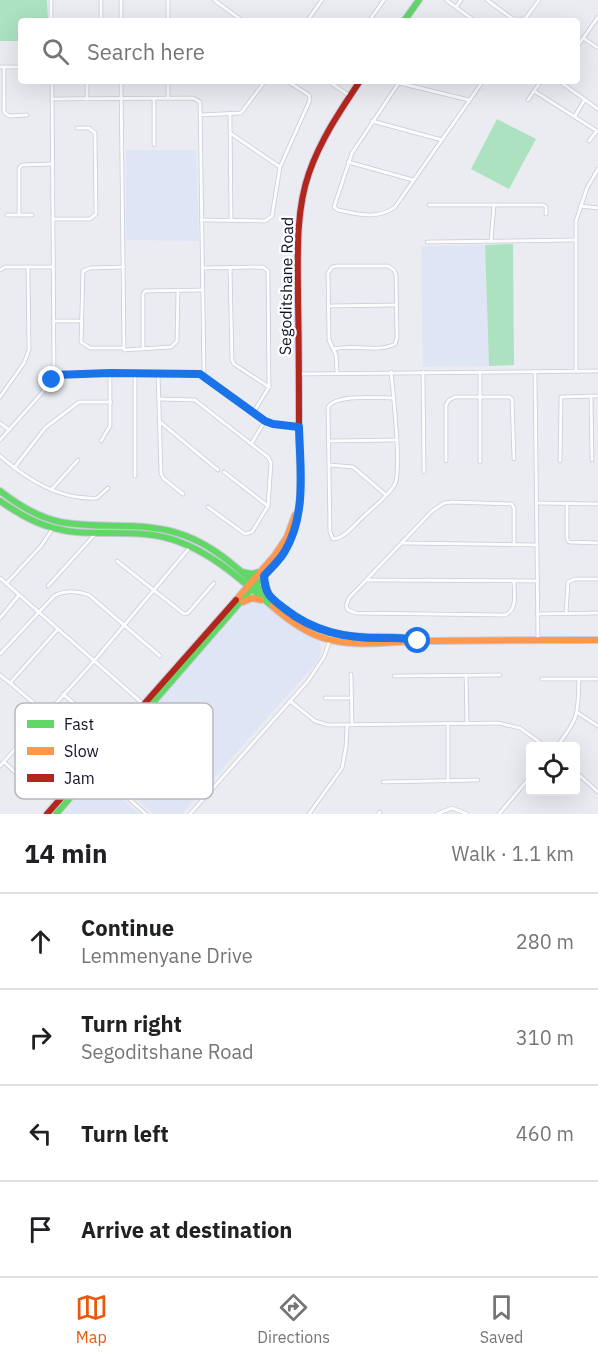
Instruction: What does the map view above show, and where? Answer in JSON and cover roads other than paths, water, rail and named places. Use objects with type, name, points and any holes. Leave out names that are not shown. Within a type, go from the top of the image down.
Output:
[{"type":"main road","points":[[406,18],[419,0]]},
{"type":"main road","name":"Segoditshane Road","points":[[150,703],[251,586],[284,554],[291,541],[299,507],[298,245],[303,193],[324,136],[358,84]]},
{"type":"main road","points":[[0,491],[23,508],[57,521],[80,525],[140,525],[187,536],[215,550],[236,573],[300,626],[331,637],[418,641],[598,640]]},
{"type":"main road","points":[[0,501],[26,519],[53,528],[152,534],[191,546],[236,573],[262,574],[267,598]]},
{"type":"main road","points":[[236,573],[239,600],[267,598]]},
{"type":"main road","name":"Segoditshane Road","points":[[47,814],[61,799]]},
{"type":"main road","name":"Segoditshane Road","points":[[56,814],[69,799]]},
{"type":"street","points":[[51,0],[51,18]]},
{"type":"street","points":[[101,18],[102,0]]},
{"type":"street","points":[[121,0],[121,18]]},
{"type":"street","points":[[168,0],[168,18]]},
{"type":"street","points":[[214,0],[239,18]]},
{"type":"street","points":[[309,18],[322,0]]},
{"type":"street","points":[[371,18],[384,0]]},
{"type":"street","points":[[446,0],[471,18]]},
{"type":"street","points":[[456,7],[461,0]]},
{"type":"street","points":[[487,0],[512,18]]},
{"type":"street","points":[[524,18],[539,0]]},
{"type":"street","points":[[580,42],[598,17]]},
{"type":"street","points":[[583,38],[598,48]]},
{"type":"street","points":[[18,67],[2,67],[4,112],[9,116],[27,115]]},
{"type":"street","points":[[0,440],[48,386],[54,375],[52,84]]},
{"type":"street","points":[[87,84],[87,99]]},
{"type":"street","points":[[122,84],[124,348]]},
{"type":"street","points":[[168,84],[168,98]]},
{"type":"street","points":[[201,115],[243,111],[263,84]]},
{"type":"street","points":[[201,220],[265,221],[272,216],[280,167],[310,100],[309,95],[292,84]]},
{"type":"street","points":[[332,84],[350,96]]},
{"type":"street","points":[[399,84],[347,162],[334,207],[338,210],[363,215],[384,213],[394,207],[481,84]]},
{"type":"street","points":[[408,84],[470,100]]},
{"type":"street","points":[[528,100],[539,84]]},
{"type":"street","points":[[563,84],[598,109]]},
{"type":"street","points":[[534,91],[598,130],[589,141]]},
{"type":"street","points":[[153,145],[154,98]]},
{"type":"street","points":[[52,99],[198,100],[201,115],[204,375]]},
{"type":"street","points":[[574,116],[585,99]]},
{"type":"street","points":[[230,114],[231,220]]},
{"type":"street","points":[[372,121],[441,140]]},
{"type":"street","points":[[53,219],[90,219],[96,214],[95,133],[92,129],[77,128]]},
{"type":"street","points":[[230,133],[280,167]]},
{"type":"street","points":[[347,162],[413,180]]},
{"type":"street","points":[[19,215],[19,168],[22,165],[52,164]]},
{"type":"street","points":[[576,372],[575,240],[580,206],[598,169]]},
{"type":"street","points":[[429,205],[544,205],[546,214]]},
{"type":"street","points":[[491,241],[494,205]]},
{"type":"street","points":[[580,206],[598,208]]},
{"type":"street","points":[[7,215],[32,215]]},
{"type":"street","points":[[427,242],[575,240]]},
{"type":"street","points":[[334,349],[395,344],[397,338],[396,275],[392,268],[388,266],[337,266],[332,267],[328,273],[329,340],[334,349],[337,373]]},
{"type":"street","points":[[0,270],[5,267],[53,267]]},
{"type":"street","points":[[0,397],[24,363],[28,350],[28,267]]},
{"type":"street","points":[[124,267],[90,268],[83,271],[81,342],[85,346],[124,348],[124,350],[175,345],[178,290]]},
{"type":"street","points":[[202,268],[262,267],[268,271],[269,387],[253,414]]},
{"type":"street","points":[[230,268],[232,360],[234,364],[269,387]]},
{"type":"street","points":[[143,348],[143,294],[149,290],[202,290]]},
{"type":"street","points":[[329,306],[395,305]]},
{"type":"street","points":[[54,321],[82,321]]},
{"type":"street","points":[[299,374],[598,371]]},
{"type":"street","points":[[391,372],[394,398],[397,440],[397,478],[386,495],[345,534],[333,539],[330,532],[328,407],[342,399],[394,398]]},
{"type":"street","points":[[423,372],[424,472]]},
{"type":"street","points":[[480,372],[480,462]]},
{"type":"street","points":[[536,372],[538,641]]},
{"type":"street","points":[[101,441],[110,426],[110,373]]},
{"type":"street","points":[[135,373],[135,476]]},
{"type":"street","points":[[158,373],[160,473],[183,494]]},
{"type":"street","points":[[54,375],[195,373],[204,375],[265,421],[299,427]]},
{"type":"street","points":[[591,396],[592,460]]},
{"type":"street","points":[[560,461],[561,397],[598,396]]},
{"type":"street","points":[[446,461],[447,402],[455,398],[480,397],[510,397],[513,400],[514,459]]},
{"type":"street","points":[[159,399],[195,400],[268,457],[271,463],[267,506],[252,532],[245,534],[208,507]]},
{"type":"street","points":[[14,468],[45,428],[79,402],[111,402]]},
{"type":"street","points":[[159,421],[218,470]]},
{"type":"street","points":[[251,444],[265,421]]},
{"type":"street","points":[[0,423],[9,430]]},
{"type":"street","points":[[328,441],[397,440]]},
{"type":"street","points":[[0,456],[26,477],[64,494],[94,499],[108,488]]},
{"type":"street","points":[[51,490],[78,460]]},
{"type":"street","points":[[329,465],[353,467],[386,495]]},
{"type":"street","points":[[224,472],[267,506]]},
{"type":"street","points":[[514,545],[513,505],[452,502],[439,506],[346,602],[346,606],[351,612],[505,615],[513,608],[514,582]]},
{"type":"street","points":[[537,503],[598,504]]},
{"type":"street","points":[[567,503],[567,539],[569,542],[598,543]]},
{"type":"street","points":[[6,584],[41,546],[53,528]]},
{"type":"street","points":[[48,586],[97,532]]},
{"type":"street","points":[[402,543],[537,544]]},
{"type":"street","points":[[55,703],[191,546]]},
{"type":"street","points":[[117,561],[184,614],[188,613],[214,583]]},
{"type":"street","points":[[0,578],[142,703]]},
{"type":"street","points":[[566,614],[568,582],[574,579],[598,579]]},
{"type":"street","points":[[367,580],[537,581]]},
{"type":"street","points":[[0,654],[38,612],[59,593],[84,593],[160,656]]},
{"type":"street","points":[[0,618],[19,595]]},
{"type":"street","points":[[537,614],[598,613]]},
{"type":"street","points":[[10,683],[58,629]]},
{"type":"street","points":[[213,788],[319,666],[331,637]]},
{"type":"street","points":[[309,814],[342,768],[349,726],[351,674]]},
{"type":"street","points":[[0,675],[35,703]]},
{"type":"street","points":[[466,675],[467,724]]},
{"type":"street","points":[[394,676],[500,675]]},
{"type":"street","points":[[542,679],[598,679]]},
{"type":"street","points":[[561,742],[578,713],[579,679]]},
{"type":"street","points":[[63,694],[73,703]]},
{"type":"street","points":[[325,698],[350,698]]},
{"type":"street","points":[[290,701],[315,721],[328,725],[509,725],[528,733],[539,742]]},
{"type":"street","points":[[578,713],[598,726]]},
{"type":"street","points":[[448,724],[448,781]]},
{"type":"street","points":[[0,766],[15,749]]},
{"type":"street","points":[[4,762],[15,772]]},
{"type":"street","points":[[580,776],[598,792]]},
{"type":"street","points":[[383,782],[478,780]]},
{"type":"street","points":[[498,814],[526,783]]},
{"type":"street","points":[[130,799],[146,814]]},
{"type":"street","points":[[190,814],[203,799]]},
{"type":"street","points":[[437,814],[452,808],[467,814]]},
{"type":"street","points":[[502,810],[506,814]]}]
